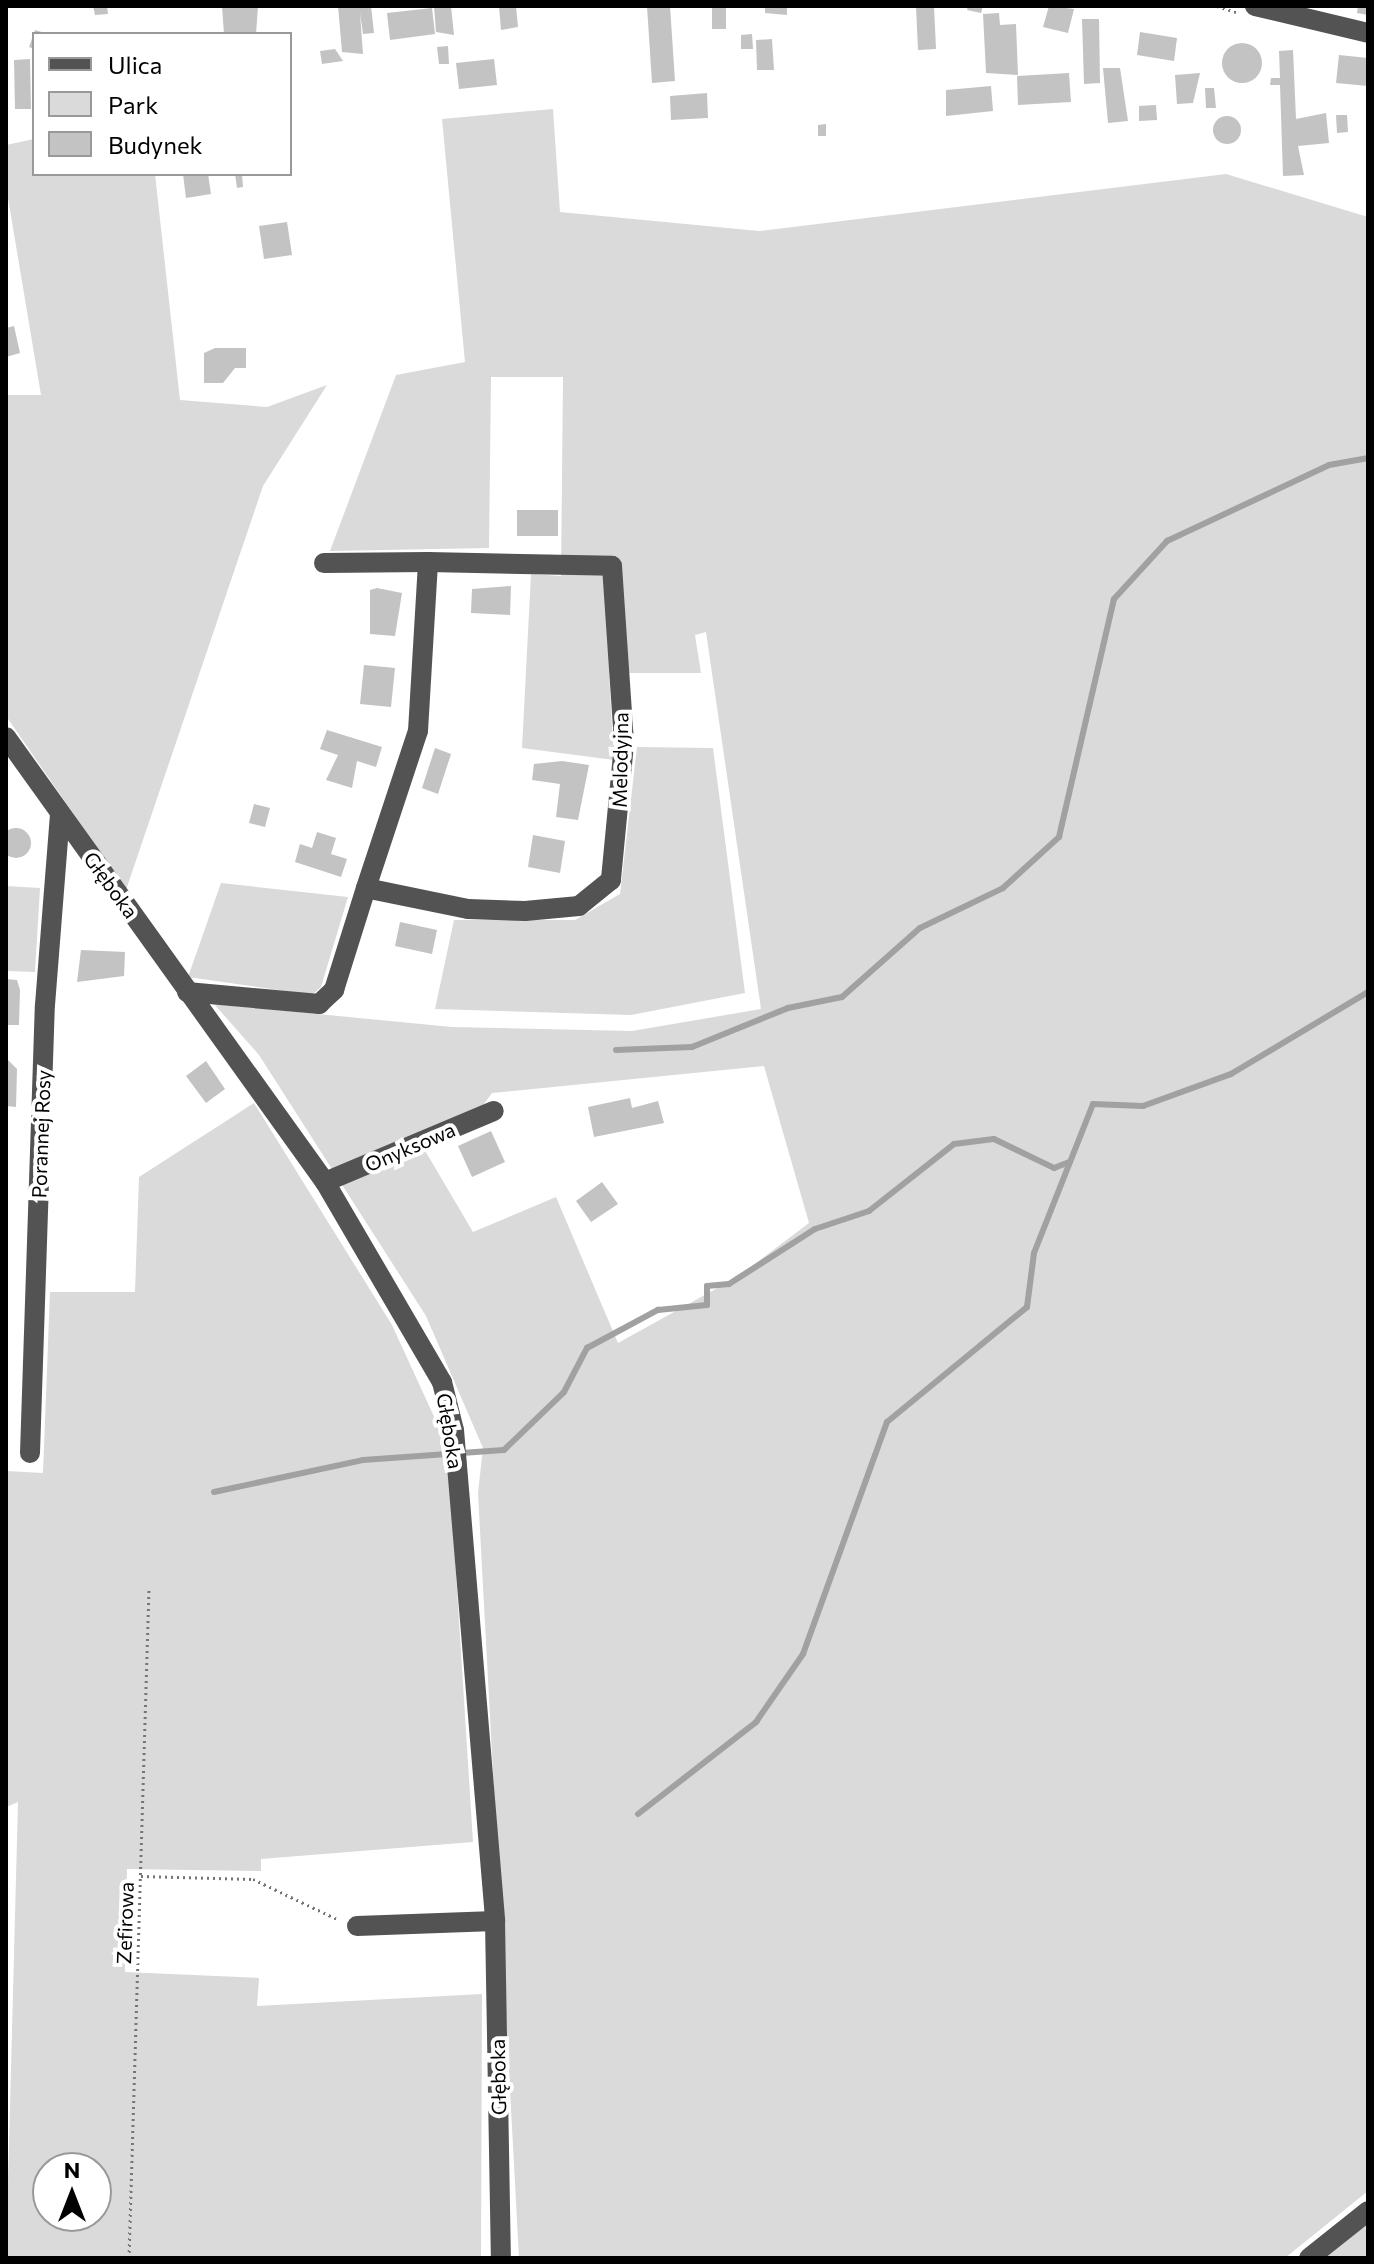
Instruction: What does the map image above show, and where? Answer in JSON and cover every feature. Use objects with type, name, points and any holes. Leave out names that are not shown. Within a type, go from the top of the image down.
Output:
[{"type":"street","points":[[1255,6],[1368,33]]},
{"type":"street","points":[[187,992],[319,1004],[334,990],[418,731],[428,562]]},
{"type":"street","name":"Melodyjna","points":[[324,563],[612,566],[624,744],[611,880],[579,906],[525,911],[468,909],[366,888]]},
{"type":"street","name":"Głęboka","points":[[6,737],[325,1182],[423,1343],[454,1430],[495,1921],[501,2258]]},
{"type":"street","name":"Porannej Rosy","points":[[30,1453],[45,1005],[60,815]]},
{"type":"street","name":"Onyksowa","points":[[325,1182],[494,1111]]},
{"type":"street","points":[[357,1926],[495,1921]]},
{"type":"street","points":[[1309,2258],[1368,2211]]},
{"type":"path","name":"Zefirowa","points":[[129,2258],[149,1589]]},
{"type":"path","points":[[141,1876],[253,1879],[312,1912],[357,1926]]},
{"type":"green space","points":[[553,109],[560,212],[759,231],[1226,174],[1368,217],[1368,2191],[1285,2258],[519,2258],[478,1493],[483,1448],[426,1316],[259,1055],[214,1004],[452,1027],[632,1031],[761,1009],[706,632],[695,635],[701,673],[609,673],[614,760],[522,748],[531,574],[561,576],[563,377],[491,377],[489,548],[330,551],[396,375],[465,362],[442,119]],"holes":[[[764,1066],[809,1223],[739,1276],[618,1343],[556,1197],[473,1232],[417,1137],[481,1108],[492,1093]]]},
{"type":"green space","points":[[32,139],[32,176],[155,176],[180,400],[267,407],[327,385],[263,486],[126,890],[6,716],[6,395],[41,395],[6,186],[6,145]]},
{"type":"green space","points":[[637,747],[713,748],[745,993],[631,1015],[435,1009],[454,920],[575,920],[620,894]]},
{"type":"green space","points":[[221,883],[348,897],[321,987],[312,995],[188,977]]},
{"type":"green space","points":[[6,886],[40,888],[35,972],[6,971]]},
{"type":"green space","points":[[254,1103],[392,1325],[448,1447],[473,1842],[261,1859],[261,1871],[127,1869],[125,1972],[259,1978],[257,2006],[482,1994],[481,2258],[6,2258],[18,1802],[6,1807],[6,1471],[43,1473],[50,1292],[135,1292],[139,1177]]},
{"type":"green space","points":[[1368,2217],[1368,2258],[1323,2258]]},
{"type":"building","points":[[93,6],[107,6],[108,14],[95,15]]},
{"type":"building","points":[[222,6],[258,6],[256,32],[224,32]]},
{"type":"building","points":[[338,6],[371,6],[374,33],[363,34],[360,13],[363,54],[342,52]]},
{"type":"building","points":[[434,6],[451,6],[454,35],[436,32]]},
{"type":"building","points":[[499,6],[516,6],[518,27],[501,30]]},
{"type":"building","points":[[647,6],[670,6],[675,81],[652,83]]},
{"type":"building","points":[[712,6],[726,6],[726,29],[712,29]]},
{"type":"building","points":[[765,6],[787,6],[787,15],[765,13]]},
{"type":"building","points":[[916,6],[934,6],[936,49],[918,50]]},
{"type":"building","points":[[968,6],[983,6],[981,13],[967,10]]},
{"type":"building","points":[[1049,6],[1074,9],[1068,33],[1043,27]]},
{"type":"building","points":[[1358,6],[1368,6],[1368,15],[1357,13]]},
{"type":"building","points":[[432,8],[435,34],[390,40],[387,13]]},
{"type":"building","points":[[999,13],[1000,25],[1016,24],[1018,75],[986,73],[983,14]]},
{"type":"building","points":[[1082,19],[1099,19],[1100,83],[1084,84]]},
{"type":"building","points":[[1140,32],[1177,38],[1174,61],[1137,55]]},
{"type":"building","points":[[752,34],[753,49],[741,49],[741,35]]},
{"type":"building","points":[[772,39],[774,70],[757,70],[756,40]]},
{"type":"building","points":[[1242,43],[1256,49],[1262,63],[1256,77],[1242,83],[1228,77],[1222,63],[1228,49]]},
{"type":"building","points":[[448,46],[449,64],[439,64],[437,47]]},
{"type":"building","points":[[335,49],[343,61],[322,64],[320,51]]},
{"type":"building","points":[[1293,50],[1296,119],[1326,113],[1329,143],[1298,146],[1304,175],[1283,176],[1280,85],[1270,85],[1271,78],[1280,78],[1279,51]]},
{"type":"building","points":[[1339,55],[1368,58],[1368,86],[1336,83]]},
{"type":"building","points":[[30,59],[31,109],[15,109],[14,60]]},
{"type":"building","points":[[494,59],[497,85],[459,89],[456,63]]},
{"type":"building","points":[[1103,68],[1120,68],[1128,121],[1108,123]]},
{"type":"building","points":[[1069,73],[1071,102],[1018,105],[1017,76]]},
{"type":"building","points":[[1200,73],[1193,103],[1177,104],[1175,75]]},
{"type":"building","points":[[991,86],[993,111],[946,116],[946,90]]},
{"type":"building","points":[[1205,88],[1214,88],[1216,108],[1206,108]]},
{"type":"building","points":[[707,93],[708,118],[671,120],[670,96]]},
{"type":"building","points":[[1156,105],[1157,120],[1139,121],[1139,106]]},
{"type":"building","points":[[1336,115],[1347,115],[1348,132],[1337,133]]},
{"type":"building","points":[[1227,116],[1237,120],[1241,130],[1237,140],[1227,144],[1217,140],[1213,130],[1217,120]]},
{"type":"building","points":[[826,124],[826,136],[818,136],[818,125]]},
{"type":"building","points":[[183,176],[208,176],[211,194],[186,198]]},
{"type":"building","points":[[235,176],[242,176],[243,187],[237,188]]},
{"type":"building","points":[[287,222],[292,255],[264,259],[259,226]]},
{"type":"building","points":[[14,326],[20,353],[6,357],[6,328]]},
{"type":"building","points":[[215,348],[246,348],[246,368],[235,368],[223,383],[204,383],[204,353]]},
{"type":"building","points":[[517,510],[558,510],[558,536],[517,536]]},
{"type":"building","points":[[511,586],[510,615],[471,613],[472,589]]},
{"type":"building","points":[[377,588],[402,593],[395,636],[370,634],[370,590]]},
{"type":"building","points":[[364,665],[395,668],[391,707],[360,704]]},
{"type":"building","points":[[327,730],[382,747],[376,767],[357,761],[352,788],[326,780],[338,755],[320,749]]},
{"type":"building","points":[[435,748],[451,754],[438,794],[422,788]]},
{"type":"building","points":[[562,761],[589,765],[578,820],[556,817],[560,784],[532,780],[534,764]]},
{"type":"building","points":[[254,804],[270,808],[265,827],[249,823]]},
{"type":"building","points":[[16,828],[27,832],[31,843],[27,854],[16,858],[5,854],[1,843],[5,832]]},
{"type":"building","points":[[317,832],[336,838],[331,854],[347,859],[341,877],[295,862],[300,844],[312,848]]},
{"type":"building","points":[[533,835],[565,841],[560,873],[528,867]]},
{"type":"building","points":[[400,922],[437,930],[432,954],[395,946]]},
{"type":"building","points":[[81,950],[125,952],[124,976],[77,982]]},
{"type":"building","points":[[6,979],[17,980],[20,990],[19,1025],[6,1025]]},
{"type":"building","points":[[6,1058],[17,1069],[16,1107],[6,1106]]},
{"type":"building","points":[[206,1061],[225,1089],[206,1103],[186,1076]]},
{"type":"building","points":[[630,1098],[632,1108],[658,1101],[664,1123],[594,1137],[588,1107]]},
{"type":"building","points":[[491,1131],[505,1162],[472,1177],[458,1146]]},
{"type":"building","points":[[602,1182],[618,1204],[591,1222],[576,1201]]},
{"type":"waterway","points":[[616,1050],[692,1047],[788,1008],[842,997],[920,928],[1003,888],[1059,837],[1114,599],[1167,541],[1329,465],[1368,458]]},
{"type":"waterway","points":[[638,1814],[756,1722],[803,1654],[887,1422],[1027,1307],[1034,1253],[1093,1104],[1143,1106],[1231,1074],[1368,992]]},
{"type":"waterway","points":[[214,1492],[363,1460],[504,1450],[564,1392],[587,1348],[658,1310],[707,1305],[707,1286],[729,1284],[815,1229],[869,1211],[954,1144],[994,1139],[1054,1168],[1070,1162]]}]
